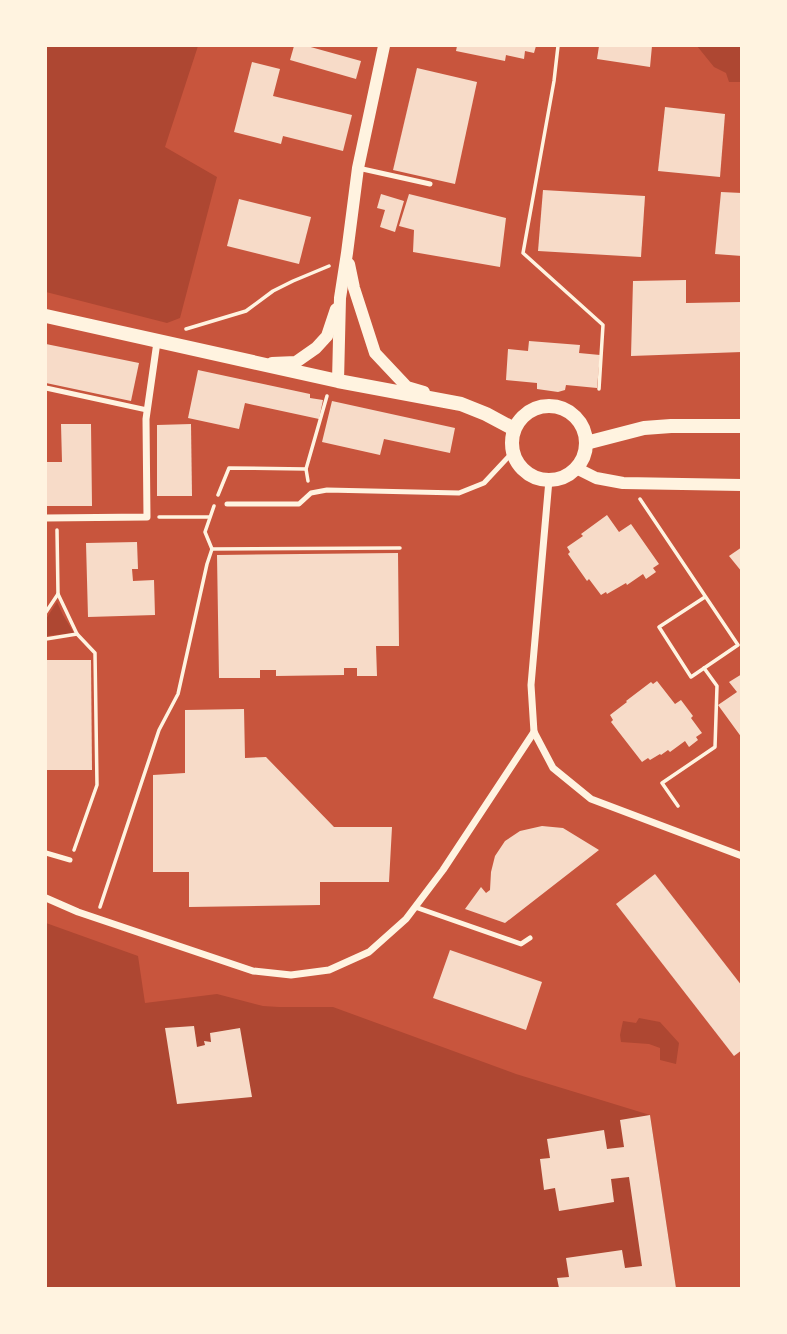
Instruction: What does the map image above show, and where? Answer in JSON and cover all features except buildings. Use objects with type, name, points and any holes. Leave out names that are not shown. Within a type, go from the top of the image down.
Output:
[{"type":"main road","points":[[46,316],[338,381],[461,404],[514,429]]},
{"type":"main road","points":[[556,406],[573,414],[584,431],[586,443],[576,468],[563,477],[549,480],[536,478],[522,469],[512,453],[514,429],[520,418],[537,408],[556,406]]},
{"type":"main road","points":[[586,443],[644,428],[741,426]]},
{"type":"street","points":[[338,381],[340,298],[358,168],[384,46]]},
{"type":"street","points":[[348,253],[354,288],[375,353],[407,387],[461,404]]},
{"type":"street","points":[[261,364],[296,362],[316,348],[327,335],[340,298]]},
{"type":"street","points":[[46,518],[147,517],[146,419],[158,342]]},
{"type":"street","points":[[576,468],[607,481],[741,485]]},
{"type":"street","points":[[549,480],[531,685],[534,732],[553,768],[591,799],[741,856]]},
{"type":"street","points":[[46,898],[78,912],[254,971],[291,975],[329,970],[369,952],[406,919],[443,870],[534,732]]},
{"type":"lane","points":[[358,168],[430,184]]},
{"type":"lane","points":[[46,388],[148,410]]},
{"type":"lane","points":[[227,504],[299,504],[311,493],[327,490],[459,493],[484,483],[512,453]]},
{"type":"lane","points":[[46,853],[70,860]]},
{"type":"lane","points":[[415,907],[521,944],[530,938]]},
{"type":"path","points":[[558,46],[523,253],[603,325],[599,389]]},
{"type":"path","points":[[181,331],[246,311],[273,291],[329,266]]},
{"type":"path","points":[[311,493],[306,469],[327,396]]},
{"type":"path","points":[[97,917],[159,730],[178,694],[212,549],[205,531],[229,468],[306,469]]},
{"type":"path","points":[[630,483],[741,651]]},
{"type":"path","points":[[147,517],[209,517]]},
{"type":"path","points":[[56,518],[58,594],[77,635],[95,653],[97,785],[70,860]]},
{"type":"path","points":[[212,549],[400,548]]},
{"type":"path","points":[[46,612],[58,594]]},
{"type":"path","points":[[705,597],[659,627],[691,677],[738,645]]},
{"type":"path","points":[[46,639],[77,635]]},
{"type":"path","points":[[678,806],[662,783],[715,747],[717,686],[704,668]]},
{"type":"shaded area","points":[[46,46],[198,46],[165,147],[217,177],[180,318],[167,323],[46,292]]},
{"type":"shaded area","points":[[697,46],[741,46],[741,82],[729,82],[726,73],[714,67]]},
{"type":"shaded area","points":[[57,602],[74,633],[46,636],[46,619]]},
{"type":"shaded area","points":[[46,923],[138,956],[145,1003],[217,994],[263,1006],[333,1007],[516,1074],[650,1115],[676,1288],[46,1288]]},
{"type":"shaded area","points":[[639,1018],[660,1022],[679,1043],[676,1064],[660,1060],[660,1048],[649,1044],[621,1042],[623,1021],[636,1023]]}]
